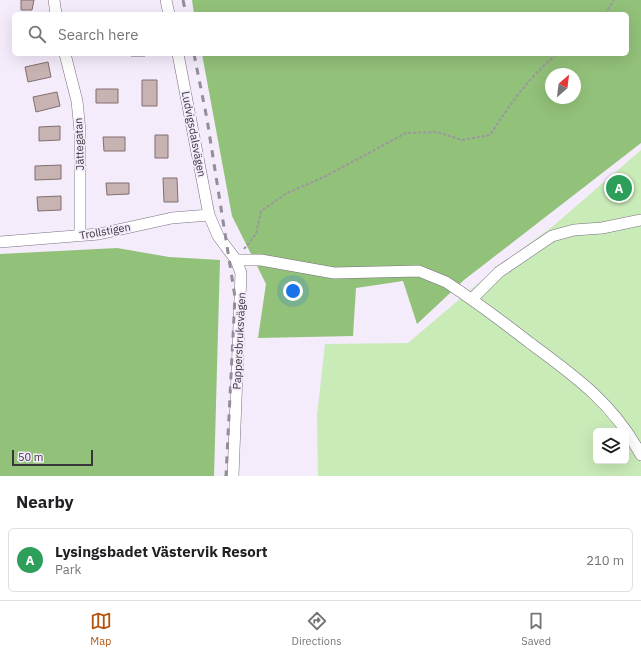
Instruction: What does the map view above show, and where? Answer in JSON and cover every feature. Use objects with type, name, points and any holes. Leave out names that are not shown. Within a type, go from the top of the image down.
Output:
[{"type":"street","points":[[54,0],[56,12]]},
{"type":"street","points":[[166,0],[169,12]]},
{"type":"street","name":"Jättegatan","points":[[65,56],[77,101],[80,131],[80,236]]},
{"type":"street","name":"Ludvigsdalsvägen","points":[[178,56],[209,215]]},
{"type":"street","name":"Trollstigen","points":[[0,242],[99,234],[172,218],[209,215]]},
{"type":"street","name":"Pappersbruksvägen","points":[[209,215],[218,236],[236,260],[242,274],[233,476]]},
{"type":"street","points":[[472,299],[499,272],[552,236],[574,230],[602,228],[641,220]]},
{"type":"street","points":[[236,260],[261,260],[334,273],[419,271],[446,282],[472,299],[589,387],[619,420],[631,436],[641,455]]},
{"type":"path","points":[[606,12],[614,0]]},
{"type":"path","points":[[236,260],[256,234],[261,211],[287,193],[324,177],[406,133],[438,132],[462,140],[490,135],[514,98],[540,68],[555,56]]},
{"type":"green space","points":[[192,0],[641,0],[641,143],[464,280],[417,324],[403,281],[356,288],[353,336],[258,338],[266,284],[232,216],[202,56],[629,56],[629,12],[194,12]]},
{"type":"green space","points":[[641,150],[641,476],[318,476],[317,416],[325,344],[408,343],[501,264],[552,227]]},
{"type":"green space","points":[[117,248],[169,257],[220,260],[214,476],[0,476],[0,254]]},
{"type":"building","points":[[21,0],[34,0],[32,10],[21,10]]},
{"type":"building","points":[[48,62],[51,77],[28,82],[25,67]]},
{"type":"building","points":[[142,80],[157,80],[157,106],[142,106]]},
{"type":"building","points":[[96,89],[118,89],[118,103],[96,103]]},
{"type":"building","points":[[57,92],[60,106],[36,112],[33,97]]},
{"type":"building","points":[[60,126],[60,140],[39,141],[39,127]]},
{"type":"building","points":[[155,135],[168,135],[168,158],[155,158]]},
{"type":"building","points":[[103,137],[125,137],[125,151],[104,151]]},
{"type":"building","points":[[61,165],[61,179],[35,180],[35,166]]},
{"type":"building","points":[[163,178],[177,178],[178,202],[164,202]]},
{"type":"building","points":[[106,183],[129,183],[129,194],[107,195]]},
{"type":"building","points":[[61,196],[61,210],[38,211],[37,197]]},
{"type":"railway","points":[[183,0],[186,12]]},
{"type":"railway","points":[[194,56],[207,119],[235,297],[226,476]]},
{"type":"place","name":"Lysingsbadet Västervik Resort","points":[[619,188]]}]
